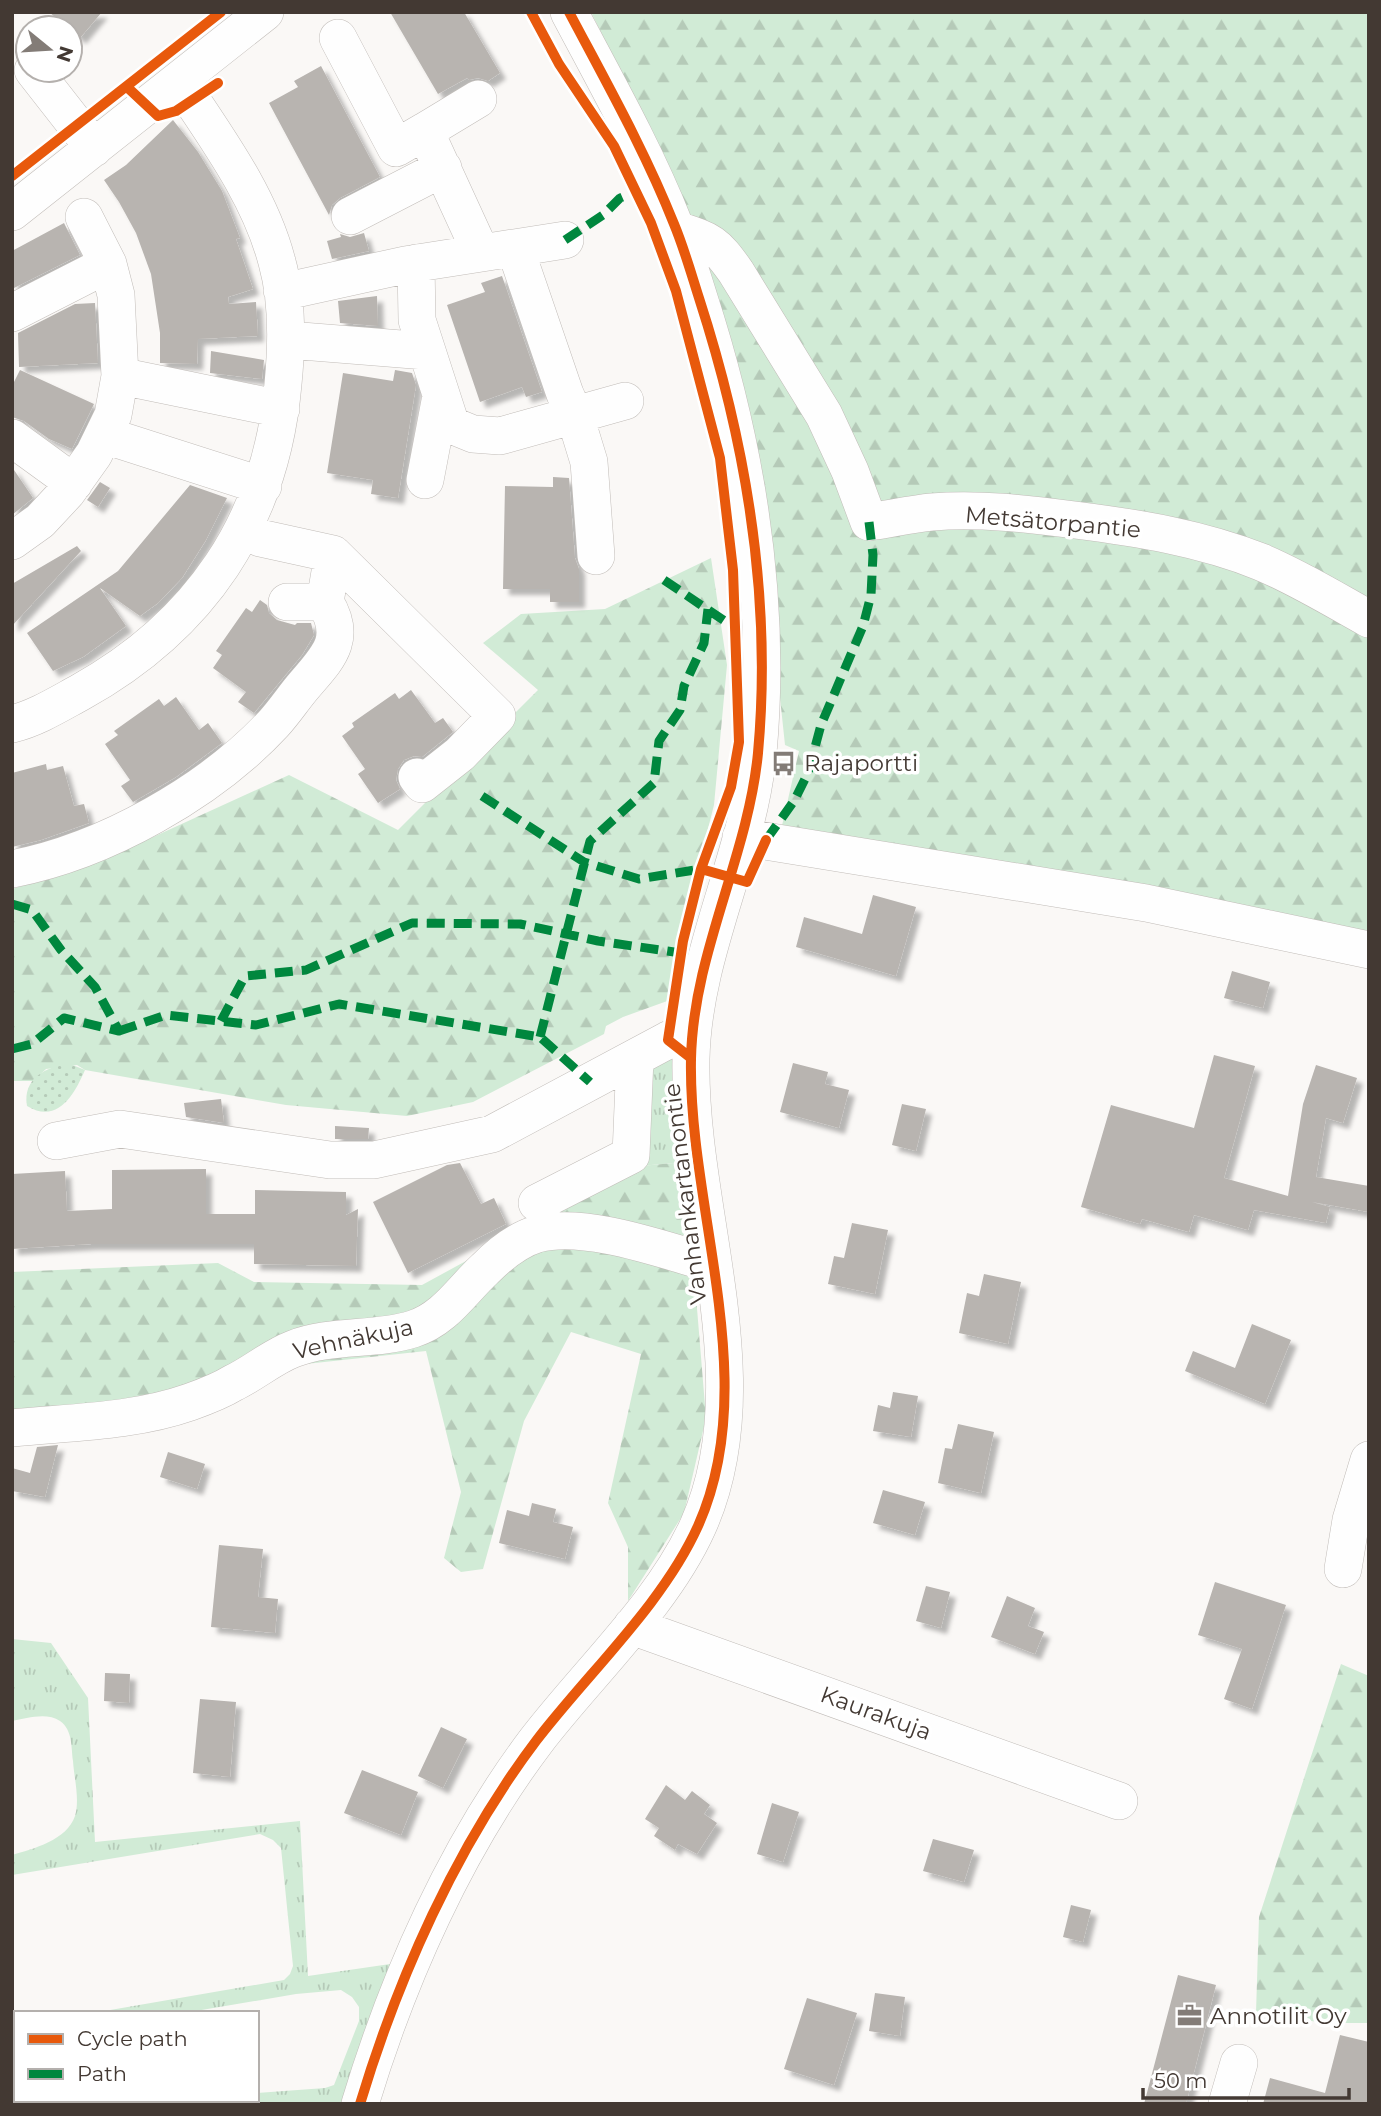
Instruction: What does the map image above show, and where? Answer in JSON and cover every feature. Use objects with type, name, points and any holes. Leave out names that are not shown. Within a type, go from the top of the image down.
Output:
[{"type":"street","points":[[12,212],[265,12]]},
{"type":"street","name":"Vanhankartanontie","points":[[360,2104],[399,1991],[438,1904],[480,1826],[536,1742],[632,1626],[678,1563],[694,1534],[713,1478],[723,1416],[722,1327],[694,1138],[691,1058],[696,999],[711,935],[741,837],[758,757],[761,636],[754,537],[734,425],[711,335],[677,230],[648,163],[569,12]]},
{"type":"street","points":[[338,37],[396,148],[478,99]]},
{"type":"street","points":[[12,724],[29,720],[113,674],[166,632],[210,582],[244,529],[263,486],[274,449],[281,409],[287,342],[277,261],[251,196],[179,81]]},
{"type":"street","points":[[44,84],[94,148]]},
{"type":"street","points":[[425,131],[443,168],[498,250],[575,416],[589,462],[596,556]]},
{"type":"street","points":[[351,216],[443,168]]},
{"type":"street","points":[[12,541],[40,522],[74,483],[94,454],[113,415],[120,376],[117,295],[108,264],[84,217]]},
{"type":"street","name":"Metsätorpantie","points":[[677,230],[710,241],[723,253],[736,272],[824,415],[850,471],[869,522],[932,512],[994,512],[1163,533],[1215,546],[1261,562],[1306,583],[1369,619]]},
{"type":"street","points":[[282,290],[416,263],[565,240]]},
{"type":"street","points":[[416,263],[417,320],[451,425],[472,434],[500,436],[625,401]]},
{"type":"street","points":[[12,313],[108,264]]},
{"type":"street","points":[[287,342],[426,351]]},
{"type":"street","points":[[120,376],[281,409]]},
{"type":"street","points":[[425,480],[441,396]]},
{"type":"street","points":[[103,435],[263,486]]},
{"type":"street","points":[[12,439],[74,483]]},
{"type":"street","points":[[244,529],[260,538],[333,554],[497,716],[460,754],[422,784],[417,776]]},
{"type":"street","points":[[12,869],[33,865],[79,849],[131,827],[195,788],[241,754],[275,722],[336,640],[334,616],[325,602],[333,554]]},
{"type":"street","points":[[286,602],[325,602]]},
{"type":"street","points":[[741,837],[1146,903],[1369,950]]},
{"type":"street","points":[[56,1141],[120,1129],[330,1160],[374,1160],[492,1134],[693,1029]]},
{"type":"street","points":[[537,1203],[631,1155],[635,1058]]},
{"type":"street","name":"Vehnäkuja","points":[[12,1428],[153,1413],[191,1402],[233,1384],[294,1348],[414,1329],[447,1308],[501,1254],[538,1234],[569,1231],[601,1235],[713,1264]]},
{"type":"street","points":[[1343,1569],[1351,1520],[1369,1460]]},
{"type":"street","name":"Kaurakuja","points":[[632,1626],[1119,1801]]},
{"type":"street","points":[[1227,2104],[1239,2063]]},
{"type":"green space","points":[[591,12],[1369,12],[1369,940],[781,830],[799,751],[785,745],[778,679],[640,112]]},
{"type":"green space","points":[[711,558],[727,665],[714,805],[680,939],[670,1000],[623,1017],[606,1026],[604,1034],[473,1102],[407,1116],[286,1105],[85,1070],[77,1065],[46,1069],[33,1081],[12,1081],[12,889],[94,864],[289,775],[398,830],[538,690],[483,643],[521,614],[605,609]]},
{"type":"green space","points":[[670,1057],[679,1069],[685,1162],[640,1166],[641,1070]]},
{"type":"green space","points":[[70,1064],[85,1070],[64,1104],[48,1112],[27,1106],[26,1097],[32,1081],[45,1071]]},
{"type":"green space","points":[[685,1162],[706,1418],[684,1513],[628,1601],[628,1547],[608,1503],[641,1354],[571,1332],[524,1421],[483,1569],[461,1572],[444,1558],[461,1492],[426,1351],[278,1367],[12,1443],[12,1272],[218,1263],[254,1282],[422,1285],[640,1166]]},
{"type":"green space","points":[[12,1639],[51,1643],[88,1698],[95,1842],[300,1821],[308,1976],[397,1963],[344,2104],[209,2104],[259,2102],[259,2093],[334,2085],[359,2021],[359,2007],[352,1997],[341,1990],[296,1994],[196,2011],[105,2011],[284,1980],[293,1966],[281,1848],[273,1840],[260,1834],[12,1875],[12,1855],[48,1842],[65,1831],[75,1816],[77,1803],[71,1740],[64,1725],[55,1718],[43,1716],[12,1721]]},
{"type":"green space","points":[[1341,1664],[1369,1676],[1369,2023],[1325,2023],[1256,2013],[1259,1917]]},
{"type":"building","points":[[49,12],[102,12],[84,33],[84,14]]},
{"type":"building","points":[[390,12],[464,12],[500,73],[488,81],[467,78],[438,94]]},
{"type":"building","points":[[321,66],[380,177],[340,198],[332,205],[329,215],[269,103],[298,87],[294,81]]},
{"type":"building","points":[[173,120],[198,152],[222,191],[240,238],[236,239],[253,289],[228,297],[229,304],[256,302],[258,336],[198,339],[197,364],[160,363],[160,333],[151,274],[136,233],[104,180],[126,165]]},
{"type":"building","points":[[64,223],[80,255],[12,289],[12,251]]},
{"type":"building","points":[[364,233],[369,251],[332,259],[327,241],[341,237],[340,234],[350,237]]},
{"type":"building","points":[[502,276],[542,392],[526,397],[522,387],[480,402],[447,305],[485,292],[481,283]]},
{"type":"building","points":[[377,296],[378,326],[340,323],[338,301]]},
{"type":"building","points":[[95,303],[98,363],[19,367],[18,333],[75,304]]},
{"type":"building","points":[[211,351],[264,360],[262,379],[210,373]]},
{"type":"building","points":[[20,370],[94,404],[72,449],[49,439],[24,421],[12,417],[12,386]]},
{"type":"building","points":[[395,370],[412,373],[416,385],[398,498],[371,494],[373,480],[327,473],[343,373],[393,381]]},
{"type":"building","points":[[12,467],[33,498],[12,515]]},
{"type":"building","points":[[553,477],[569,478],[575,558],[579,569],[579,602],[550,602],[550,589],[503,589],[505,486],[553,487]]},
{"type":"building","points":[[100,482],[110,488],[98,507],[87,500]]},
{"type":"building","points":[[190,485],[227,498],[206,540],[182,578],[158,603],[140,616],[100,588],[126,626],[83,657],[53,671],[27,633],[118,571]]},
{"type":"building","points":[[77,546],[81,551],[12,626],[12,584]]},
{"type":"building","points":[[260,600],[277,620],[295,625],[311,623],[314,635],[302,655],[254,713],[238,702],[246,692],[213,668],[222,655],[216,651],[246,608],[252,612]]},
{"type":"building","points":[[411,690],[435,723],[443,718],[453,732],[422,757],[414,756],[404,760],[398,769],[396,780],[400,789],[378,803],[358,774],[365,769],[342,736],[354,727],[352,723],[395,693],[399,699]]},
{"type":"building","points":[[176,697],[199,730],[208,723],[222,743],[176,777],[133,802],[121,786],[130,780],[105,744],[118,735],[114,731],[159,699],[164,706]]},
{"type":"building","points":[[46,764],[47,770],[63,766],[74,806],[84,804],[89,823],[12,847],[12,773]]},
{"type":"building","points":[[873,895],[916,907],[896,976],[796,947],[804,917],[862,934]]},
{"type":"building","points":[[1232,971],[1270,982],[1263,1008],[1224,998]]},
{"type":"building","points":[[1214,1055],[1255,1066],[1224,1178],[1288,1196],[1303,1104],[1316,1065],[1357,1078],[1343,1123],[1326,1118],[1316,1177],[1369,1186],[1369,1212],[1312,1202],[1330,1207],[1326,1223],[1254,1210],[1248,1230],[1194,1215],[1189,1232],[1142,1219],[1140,1224],[1081,1207],[1111,1105],[1194,1128]]},
{"type":"building","points":[[793,1063],[828,1072],[825,1084],[849,1090],[839,1128],[780,1112]]},
{"type":"building","points":[[221,1099],[224,1123],[186,1117],[184,1103]]},
{"type":"building","points":[[902,1104],[926,1109],[916,1151],[892,1145]]},
{"type":"building","points":[[335,1126],[369,1128],[368,1139],[335,1139]]},
{"type":"building","points":[[460,1163],[481,1204],[494,1198],[506,1224],[408,1273],[373,1202],[447,1165]]},
{"type":"building","points":[[206,1169],[206,1214],[255,1214],[255,1190],[346,1192],[346,1215],[358,1209],[356,1266],[254,1264],[254,1244],[91,1244],[12,1249],[12,1174],[65,1171],[67,1211],[112,1209],[112,1170]]},
{"type":"building","points":[[852,1223],[888,1230],[875,1294],[828,1284],[834,1256],[844,1258]]},
{"type":"building","points":[[984,1274],[1021,1282],[1008,1344],[959,1333],[967,1293],[979,1296]]},
{"type":"building","points":[[1252,1324],[1291,1340],[1265,1404],[1185,1371],[1193,1351],[1235,1368]]},
{"type":"building","points":[[893,1392],[918,1396],[911,1437],[873,1431],[878,1405],[890,1408]]},
{"type":"building","points":[[958,1424],[994,1432],[981,1493],[938,1483],[945,1448],[952,1449]]},
{"type":"building","points":[[58,1445],[45,1497],[12,1491],[12,1468],[30,1473],[37,1447]]},
{"type":"building","points":[[168,1452],[205,1464],[197,1489],[160,1477]]},
{"type":"building","points":[[883,1490],[925,1502],[915,1535],[873,1523]]},
{"type":"building","points":[[532,1503],[556,1509],[553,1522],[573,1527],[565,1559],[499,1543],[507,1510],[529,1516]]},
{"type":"building","points":[[219,1545],[263,1549],[258,1597],[278,1599],[275,1633],[211,1627]]},
{"type":"building","points":[[1215,1582],[1286,1605],[1252,1709],[1224,1699],[1242,1649],[1198,1635]]},
{"type":"building","points":[[926,1586],[950,1592],[941,1628],[916,1621]]},
{"type":"building","points":[[1007,1596],[1035,1608],[1028,1626],[1044,1632],[1035,1654],[991,1637]]},
{"type":"building","points":[[105,1673],[130,1674],[129,1703],[104,1701]]},
{"type":"building","points":[[200,1699],[236,1702],[230,1777],[193,1773]]},
{"type":"building","points":[[441,1727],[467,1739],[443,1788],[418,1776]]},
{"type":"building","points":[[362,1770],[418,1792],[401,1835],[344,1813]]},
{"type":"building","points":[[666,1785],[685,1800],[692,1791],[710,1805],[704,1814],[717,1823],[697,1854],[678,1844],[675,1850],[654,1836],[659,1828],[645,1819]]},
{"type":"building","points":[[772,1803],[799,1812],[783,1862],[757,1854]]},
{"type":"building","points":[[933,1839],[974,1850],[964,1882],[923,1871]]},
{"type":"building","points":[[1071,1905],[1091,1910],[1083,1942],[1063,1937]]},
{"type":"building","points":[[1178,1975],[1216,1985],[1186,2104],[1144,2104]]},
{"type":"building","points":[[875,1993],[905,1997],[900,2036],[869,2031]]},
{"type":"building","points":[[807,1998],[857,2013],[834,2085],[784,2069]]},
{"type":"building","points":[[1340,2035],[1369,2042],[1369,2104],[1263,2104],[1270,2078],[1325,2093]]},
{"type":"marked path","points":[[565,240],[603,215],[620,198],[636,191]]},
{"type":"marked path","points":[[766,840],[794,801],[808,773],[821,725],[863,626],[871,595],[873,555],[869,522]]},
{"type":"marked path","points":[[664,580],[735,628]]},
{"type":"marked path","points":[[540,1037],[590,841],[654,783],[659,741],[680,710],[684,686],[704,643],[708,609]]},
{"type":"marked path","points":[[482,796],[584,862],[639,879],[701,869]]},
{"type":"marked path","points":[[12,904],[32,910],[61,950],[95,987],[119,1031],[64,1018],[32,1044],[12,1049]]},
{"type":"marked path","points":[[221,1021],[245,976],[306,970],[412,923],[520,924],[598,941],[681,953]]},
{"type":"marked path","points":[[119,1031],[166,1015],[256,1025],[339,1004],[540,1037],[590,1082]]},
{"type":"cycle path","points":[[12,176],[221,12]]},
{"type":"cycle path","points":[[531,12],[559,64],[614,146],[651,223],[676,291],[720,458],[733,570],[739,742],[731,787],[701,869],[683,941],[668,1040],[691,1058]]},
{"type":"cycle path","points":[[360,2104],[411,1962],[455,1869],[480,1825],[536,1741],[645,1610],[683,1555],[698,1526],[716,1470],[724,1413],[724,1354],[693,1116],[691,1059],[701,981],[744,830],[758,753],[761,695],[758,580],[742,465],[730,409],[716,353],[684,251],[638,143],[569,12]]},
{"type":"cycle path","points":[[127,87],[158,116],[176,111],[218,83]]},
{"type":"cycle path","points":[[701,869],[747,882],[766,840]]},
{"type":"place","name":"Rajaportti","points":[[784,763]]},
{"type":"place","name":"Annotilit Oy","points":[[1190,2016]]}]
